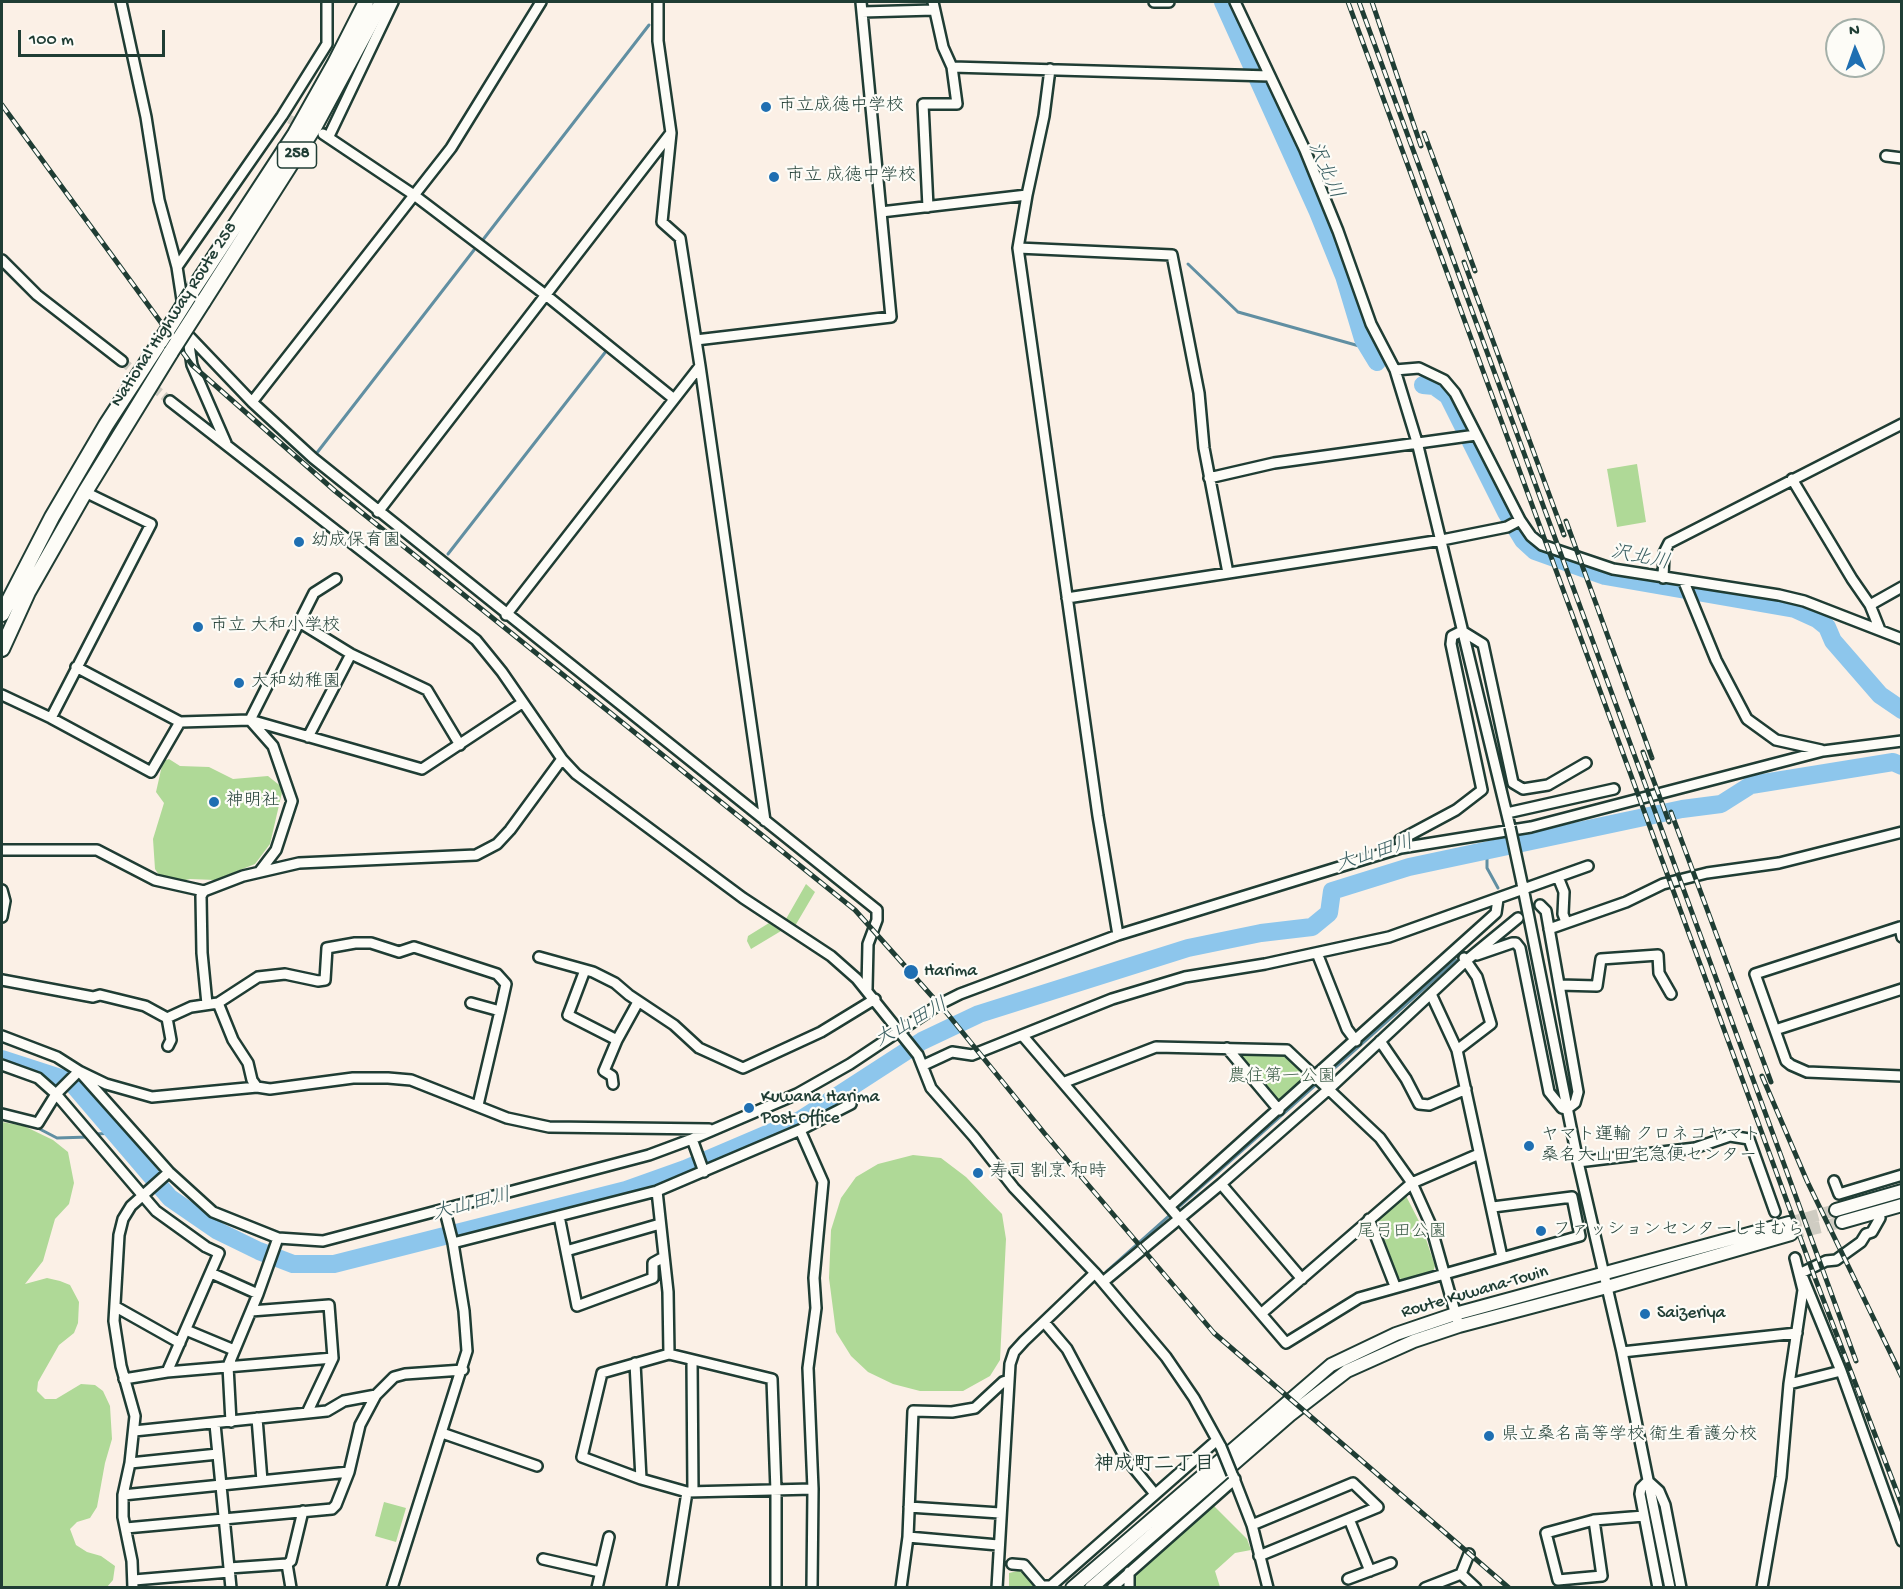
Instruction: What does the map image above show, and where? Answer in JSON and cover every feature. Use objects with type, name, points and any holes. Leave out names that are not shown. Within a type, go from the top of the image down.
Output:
[{"type":"highway","name":"National Highway Route 258","points":[[2,614],[52,517],[106,425],[295,134],[366,2]]},
{"type":"highway","name":"National Highway Route 258","points":[[2,649],[28,592],[85,492],[315,126],[382,2]]},
{"type":"main road","points":[[1836,1210],[1902,1191]]},
{"type":"main road","points":[[1842,1222],[1902,1205]]},
{"type":"main road","name":"Route Kuwana-Touin","points":[[1072,1587],[1331,1365],[1395,1334],[1606,1281],[1790,1229]]},
{"type":"main road","name":"Route Kuwana-Touin","points":[[1091,1587],[1290,1415],[1347,1371],[1457,1320]]},
{"type":"street","points":[[121,2],[146,117],[159,200],[177,267],[192,365],[227,445]]},
{"type":"street","points":[[177,267],[285,118],[327,44],[327,2]]},
{"type":"street","points":[[393,2],[326,135],[414,195],[547,296],[674,399]]},
{"type":"street","points":[[252,402],[452,148],[541,2]]},
{"type":"street","points":[[658,2],[658,41],[671,133],[663,222],[680,238],[765,821]]},
{"type":"street","points":[[1154,2],[1169,2]]},
{"type":"street","points":[[1235,2],[1266,76],[1318,180],[1371,324],[1395,370],[1417,442],[1523,885],[1578,1162],[1622,1352],[1670,1587]]},
{"type":"street","points":[[696,340],[891,317],[861,7],[933,6],[943,47],[952,67],[957,104],[923,104],[928,207]]},
{"type":"street","points":[[952,67],[1266,76]]},
{"type":"street","points":[[1050,69],[1044,116],[1018,248],[1098,816],[1118,935]]},
{"type":"street","points":[[378,512],[671,133]]},
{"type":"street","points":[[1886,156],[1902,158]]},
{"type":"street","points":[[881,212],[1028,195]]},
{"type":"street","points":[[1018,248],[1172,255],[1199,393],[1209,478],[1228,573]]},
{"type":"street","points":[[2,260],[37,295],[122,361]]},
{"type":"street","points":[[188,335],[252,402],[313,458],[506,615],[877,909],[877,920],[868,944],[867,989]]},
{"type":"street","points":[[506,615],[700,366]]},
{"type":"street","points":[[1395,370],[1419,368],[1444,380],[1455,393],[1470,436],[1519,521],[1542,545],[1613,569],[1663,578],[1685,585],[1779,594],[1812,604],[1902,639]]},
{"type":"street","points":[[170,401],[476,640],[502,672],[562,759],[610,800],[635,816],[743,898],[831,956],[867,989],[918,1055],[924,1065],[931,1088],[975,1137],[1014,1188],[1095,1272],[1166,1357],[1194,1398],[1219,1443],[1252,1525],[1268,1587]]},
{"type":"street","points":[[1663,578],[1664,553],[1670,543],[1792,478],[1902,424]]},
{"type":"street","points":[[1209,478],[1274,463],[1470,436]]},
{"type":"street","points":[[1792,478],[1870,605],[1880,630]]},
{"type":"street","points":[[51,718],[151,524],[85,492]]},
{"type":"street","points":[[1067,598],[1442,540],[1507,527],[1519,521]]},
{"type":"street","points":[[250,720],[314,593],[336,579]]},
{"type":"street","points":[[1685,585],[1716,660],[1747,719],[1776,740],[1824,751]]},
{"type":"street","points":[[1870,605],[1902,587]]},
{"type":"street","points":[[299,622],[351,654],[427,690],[460,745]]},
{"type":"street","points":[[1462,631],[1483,644],[1514,783],[1524,789],[1548,785],[1586,763]]},
{"type":"street","points":[[1401,848],[1400,840],[1456,810],[1482,790],[1451,644],[1452,636],[1462,631]]},
{"type":"street","points":[[308,737],[351,654]]},
{"type":"street","points":[[76,667],[180,722],[250,720],[422,769],[522,703]]},
{"type":"street","points":[[2,695],[51,718],[151,772],[180,722]]},
{"type":"street","points":[[250,720],[273,746],[290,787],[292,801],[276,850],[260,871]]},
{"type":"street","points":[[79,1071],[170,1172],[213,1212],[276,1242],[323,1241],[445,1213],[693,1142],[715,1129],[797,1094],[901,1033],[960,994],[1118,935],[1401,848],[1531,827],[1824,751],[1902,741]]},
{"type":"street","points":[[2,850],[97,850],[155,880],[204,891],[260,871],[312,861],[459,856],[485,852],[497,844],[510,830],[562,759]]},
{"type":"street","points":[[1507,813],[1614,789]]},
{"type":"street","points":[[1549,929],[1626,902],[1663,884],[1707,873],[1779,863],[1902,832]]},
{"type":"street","points":[[924,1065],[952,1052],[972,1055],[1112,999],[1185,977],[1317,953],[1389,937],[1498,899],[1523,885],[1558,877],[1588,866]]},
{"type":"street","points":[[1558,877],[1564,892],[1563,914],[1566,922]]},
{"type":"street","points":[[2,890],[5,901],[2,917]]},
{"type":"street","points":[[204,891],[201,896],[202,953],[207,1004]]},
{"type":"street","points":[[1175,1212],[1221,1184],[1322,1082],[1356,1041],[1496,913],[1498,899]]},
{"type":"street","points":[[1540,905],[1546,910],[1578,1092],[1575,1103],[1567,1109]]},
{"type":"street","points":[[1103,1282],[1278,1110],[1380,1041],[1469,958],[1518,918]]},
{"type":"street","points":[[1902,937],[1900,927],[1755,974],[1786,1060],[1807,1072],[1902,1076]]},
{"type":"street","points":[[167,1018],[190,1007],[218,1004],[258,977],[285,974],[318,981],[325,980],[327,948],[371,943],[399,952],[414,947],[497,974],[506,984],[478,1105]]},
{"type":"street","points":[[1469,958],[1512,943],[1516,943],[1520,948],[1549,1092],[1562,1108],[1567,1109]]},
{"type":"street","points":[[1456,950],[1469,958],[1491,1024],[1457,1050]]},
{"type":"street","points":[[1317,953],[1347,1029],[1356,1041]]},
{"type":"street","points":[[1559,985],[1597,986],[1600,959],[1658,955],[1659,973],[1671,994]]},
{"type":"street","points":[[539,957],[585,970],[615,983],[638,1002],[674,1025],[699,1048],[743,1068],[821,1032],[875,999]]},
{"type":"street","points":[[585,970],[568,1016],[617,1040]]},
{"type":"street","points":[[2,980],[116,999],[145,1006],[167,1018]]},
{"type":"street","points":[[1775,1030],[1902,989]]},
{"type":"street","points":[[1431,994],[1457,1050],[1479,1154],[1493,1207],[1502,1257]]},
{"type":"street","points":[[613,1084],[612,1076],[604,1071],[617,1040],[638,1002]]},
{"type":"street","points":[[471,1003],[500,1011]]},
{"type":"street","points":[[218,1004],[233,1040],[248,1063],[252,1080],[257,1087]]},
{"type":"street","points":[[167,1018],[171,1040],[168,1046]]},
{"type":"street","points":[[1022,1035],[1065,1082],[1286,1343],[1359,1298],[1395,1286],[1580,1236],[1572,1197],[1493,1207]]},
{"type":"street","points":[[2,1036],[57,1057],[106,1084],[152,1097],[257,1087],[270,1089],[353,1078],[388,1078],[411,1080],[507,1118],[549,1127],[715,1129]]},
{"type":"street","points":[[1380,1041],[1406,1079],[1419,1104],[1429,1105],[1466,1089]]},
{"type":"street","points":[[1065,1082],[1156,1047],[1287,1050],[1380,1138],[1412,1183],[1430,1223],[1457,1320]]},
{"type":"street","points":[[1227,1048],[1278,1110]]},
{"type":"street","points":[[2,1065],[38,1078],[56,1094],[156,1211],[219,1253],[167,1372]]},
{"type":"street","points":[[2,1114],[38,1123],[56,1094],[79,1071]]},
{"type":"street","points":[[452,1241],[657,1191],[800,1130],[851,1104]]},
{"type":"street","points":[[800,1130],[823,1182],[814,1278],[816,1308],[808,1368],[813,1489],[812,1587]]},
{"type":"street","points":[[1578,1162],[1695,1148],[1730,1136],[1749,1139],[1775,1212]]},
{"type":"street","points":[[693,1142],[703,1170]]},
{"type":"street","points":[[1262,1313],[1412,1183],[1479,1154]]},
{"type":"street","points":[[170,1172],[142,1195],[123,1219],[119,1235],[114,1327],[124,1379],[135,1416],[130,1463],[123,1495],[123,1517],[133,1584],[287,1564],[294,1555],[303,1511]]},
{"type":"street","points":[[1834,1180],[1839,1194],[1902,1175]]},
{"type":"street","points":[[1221,1184],[1302,1279]]},
{"type":"street","points":[[657,1191],[662,1258],[668,1292],[669,1354]]},
{"type":"street","points":[[392,1587],[463,1370],[468,1341],[452,1241],[445,1213]]},
{"type":"street","points":[[559,1216],[577,1306],[653,1278],[653,1263],[662,1258]]},
{"type":"street","points":[[1801,1273],[1826,1261],[1836,1260],[1861,1242],[1866,1234],[1872,1232],[1880,1218]]},
{"type":"street","points":[[1369,1219],[1395,1286]]},
{"type":"street","points":[[566,1251],[660,1224]]},
{"type":"street","points":[[231,1422],[228,1366],[258,1294],[276,1242]]},
{"type":"street","points":[[1795,1258],[1841,1371],[1902,1541]]},
{"type":"street","points":[[997,1587],[1010,1364],[1014,1352],[1095,1272]]},
{"type":"street","points":[[1762,1587],[1781,1477],[1789,1384],[1803,1290],[1801,1273]]},
{"type":"street","points":[[211,1274],[258,1294]]},
{"type":"street","points":[[251,1311],[329,1305],[333,1358],[307,1413]]},
{"type":"street","points":[[116,1307],[180,1343]]},
{"type":"street","points":[[1044,1322],[1067,1349],[1124,1456],[1155,1494]]},
{"type":"street","points":[[186,1330],[234,1350]]},
{"type":"street","points":[[1622,1352],[1797,1333]]},
{"type":"street","points":[[776,1587],[776,1491],[772,1379],[669,1354],[602,1373],[582,1457],[641,1479],[690,1492],[776,1491],[813,1489]]},
{"type":"street","points":[[124,1379],[167,1372],[333,1358]]},
{"type":"street","points":[[672,1587],[690,1492],[692,1360]]},
{"type":"street","points":[[635,1363],[641,1479]]},
{"type":"street","points":[[126,1528],[332,1509],[336,1505],[349,1472],[360,1425],[376,1395],[394,1377],[405,1374],[463,1370]]},
{"type":"street","points":[[1789,1384],[1841,1371]]},
{"type":"street","points":[[902,1587],[908,1537],[913,1411],[951,1413],[975,1408],[1003,1382],[1009,1380]]},
{"type":"street","points":[[134,1431],[327,1411],[344,1401],[376,1395]]},
{"type":"street","points":[[257,1418],[262,1481]]},
{"type":"street","points":[[215,1424],[231,1587]]},
{"type":"street","points":[[442,1433],[537,1466]]},
{"type":"street","points":[[1012,1564],[1024,1565],[1042,1586],[1051,1586],[1155,1494],[1219,1443]]},
{"type":"street","points":[[130,1463],[218,1454]]},
{"type":"street","points":[[123,1495],[349,1472]]},
{"type":"street","points":[[1112,1587],[1233,1477]]},
{"type":"street","points":[[1648,1481],[1641,1488],[1640,1494],[1658,1587]]},
{"type":"street","points":[[1648,1481],[1659,1491],[1665,1504],[1681,1587]]},
{"type":"street","points":[[1252,1525],[1353,1484],[1378,1507],[1259,1556]]},
{"type":"street","points":[[909,1507],[1000,1513]]},
{"type":"street","points":[[1594,1520],[1602,1576],[1558,1580],[1546,1533],[1594,1520],[1644,1516]]},
{"type":"street","points":[[1349,1519],[1370,1571]]},
{"type":"street","points":[[597,1587],[609,1537]]},
{"type":"street","points":[[908,1537],[998,1545]]},
{"type":"street","points":[[1425,1587],[1461,1574],[1469,1554]]},
{"type":"street","points":[[543,1559],[600,1572]]},
{"type":"street","points":[[1348,1580],[1391,1563]]},
{"type":"street","points":[[287,1564],[291,1587]]},
{"type":"street","points":[[1129,1572],[1129,1587]]},
{"type":"street","points":[[1461,1574],[1476,1587]]},
{"type":"green space","points":[[1637,464],[1646,522],[1617,527],[1607,469]]},
{"type":"green space","points":[[169,759],[180,766],[209,767],[233,779],[268,776],[283,788],[270,844],[255,864],[215,880],[190,879],[178,882],[161,878],[155,869],[153,839],[164,803],[156,792],[163,761]]},
{"type":"green space","points":[[806,884],[815,892],[795,926],[786,919]]},
{"type":"green space","points":[[769,923],[781,931],[751,949],[747,941],[748,936]]},
{"type":"green space","name":"農住第一公園","points":[[1284,1053],[1308,1074],[1308,1081],[1285,1103],[1278,1101],[1238,1058],[1240,1054]]},
{"type":"green space","points":[[2,1122],[24,1126],[53,1140],[68,1152],[74,1183],[69,1204],[55,1219],[43,1261],[25,1284],[47,1278],[60,1281],[70,1285],[79,1302],[78,1323],[74,1333],[59,1345],[38,1382],[37,1391],[45,1399],[56,1399],[81,1384],[95,1385],[103,1391],[110,1406],[112,1439],[97,1507],[90,1518],[77,1522],[70,1529],[76,1545],[87,1552],[101,1556],[115,1566],[113,1580],[107,1587],[2,1587]]},
{"type":"green space","points":[[913,1155],[941,1158],[966,1177],[1002,1214],[1006,1239],[1000,1360],[990,1376],[963,1391],[920,1391],[893,1384],[868,1372],[851,1356],[836,1332],[829,1278],[831,1230],[841,1198],[856,1177],[878,1164]]},
{"type":"green space","name":"尾弓田公園","points":[[1405,1194],[1422,1227],[1435,1266],[1433,1272],[1401,1279],[1398,1277],[1377,1219]]},
{"type":"green space","points":[[384,1502],[406,1508],[396,1542],[375,1536]]},
{"type":"green space","points":[[1214,1506],[1247,1539],[1251,1550],[1235,1553],[1215,1571],[1220,1587],[1133,1588],[1136,1574]]},
{"type":"green space","points":[[1022,1570],[1035,1584],[1034,1587],[1009,1588],[1009,1573]]},
{"type":"waterway","name":"沢北川","points":[[1223,2],[1318,212],[1344,276],[1363,339],[1377,362]]},
{"type":"waterway","points":[[482,241],[649,25]]},
{"type":"waterway","points":[[316,454],[474,250]]},
{"type":"waterway","points":[[1188,264],[1238,312],[1370,349]]},
{"type":"waterway","points":[[448,554],[607,350]]},
{"type":"waterway","name":"沢北川","points":[[1423,385],[1434,386],[1448,396],[1506,512],[1523,540],[1535,551],[1605,576],[1795,609],[1817,619],[1827,627],[1833,641],[1880,695],[1902,710]]},
{"type":"waterway","name":"大山田川","points":[[2,1059],[70,1081],[170,1198],[218,1231],[293,1264],[334,1264],[626,1190],[685,1169],[800,1120],[922,1041],[979,1014],[1188,948],[1261,933],[1312,927],[1329,913],[1332,891],[1409,867],[1682,809],[1721,804],[1751,785],[1893,762],[1902,766]]},
{"type":"waterway","points":[[1487,851],[1487,868],[1498,888]]},
{"type":"waterway","points":[[1107,1271],[1456,960]]},
{"type":"waterway","points":[[32,1125],[57,1138],[89,1137]]},
{"type":"waterway","points":[[95,1134],[116,1133]]},
{"type":"tunnel","points":[[289,119],[304,126]]},
{"type":"tunnel","points":[[122,361],[170,401]]},
{"type":"tunnel","points":[[1789,1223],[1836,1210]]},
{"type":"tunnel","points":[[1791,1234],[1842,1222]]},
{"type":"railway","points":[[1348,2],[1815,1278],[1902,1505]]},
{"type":"railway","points":[[1359,2],[1856,1361]]},
{"type":"railway","points":[[1372,2],[1421,146]]},
{"type":"railway","points":[[2,105],[192,365],[335,491],[855,910],[946,1012],[1045,1134],[1214,1333],[1509,1588]]},
{"type":"railway","points":[[1424,133],[1475,271]]},
{"type":"railway","points":[[1464,262],[1564,535]]},
{"type":"railway","points":[[1566,521],[1652,758]]},
{"type":"railway","points":[[1643,752],[1669,822]]},
{"type":"railway","points":[[1671,812],[1771,1082]]},
{"type":"railway","points":[[1762,1076],[1807,1181],[1902,1377]]},
{"type":"place","name":"市立成徳中学校","points":[[766,107]]},
{"type":"place","name":"市立 成徳中学校","points":[[774,177]]},
{"type":"place","name":"幼成保育園","points":[[299,542]]},
{"type":"place","name":"市立 大和小学校","points":[[198,627]]},
{"type":"place","name":"大和幼稚園","points":[[239,683]]},
{"type":"place","name":"神明社","points":[[214,802]]},
{"type":"place","name":"Harima","points":[[911,972]]},
{"type":"place","name":"Kuwana Harima Post Office","points":[[749,1108]]},
{"type":"place","name":"ヤマト運輸 クロネコヤマト 桑名大山田宅急便センター","points":[[1529,1146]]},
{"type":"place","name":"寿司 割烹 和時","points":[[978,1173]]},
{"type":"place","name":"ファッションセンターしまむら","points":[[1541,1231]]},
{"type":"place","name":"Saizeriya","points":[[1645,1314]]},
{"type":"place","name":"県立桑名高等学校 衛生看護分校","points":[[1489,1436]]},
{"type":"district","name":"神成町二丁目","points":[[1154,1466]]}]
